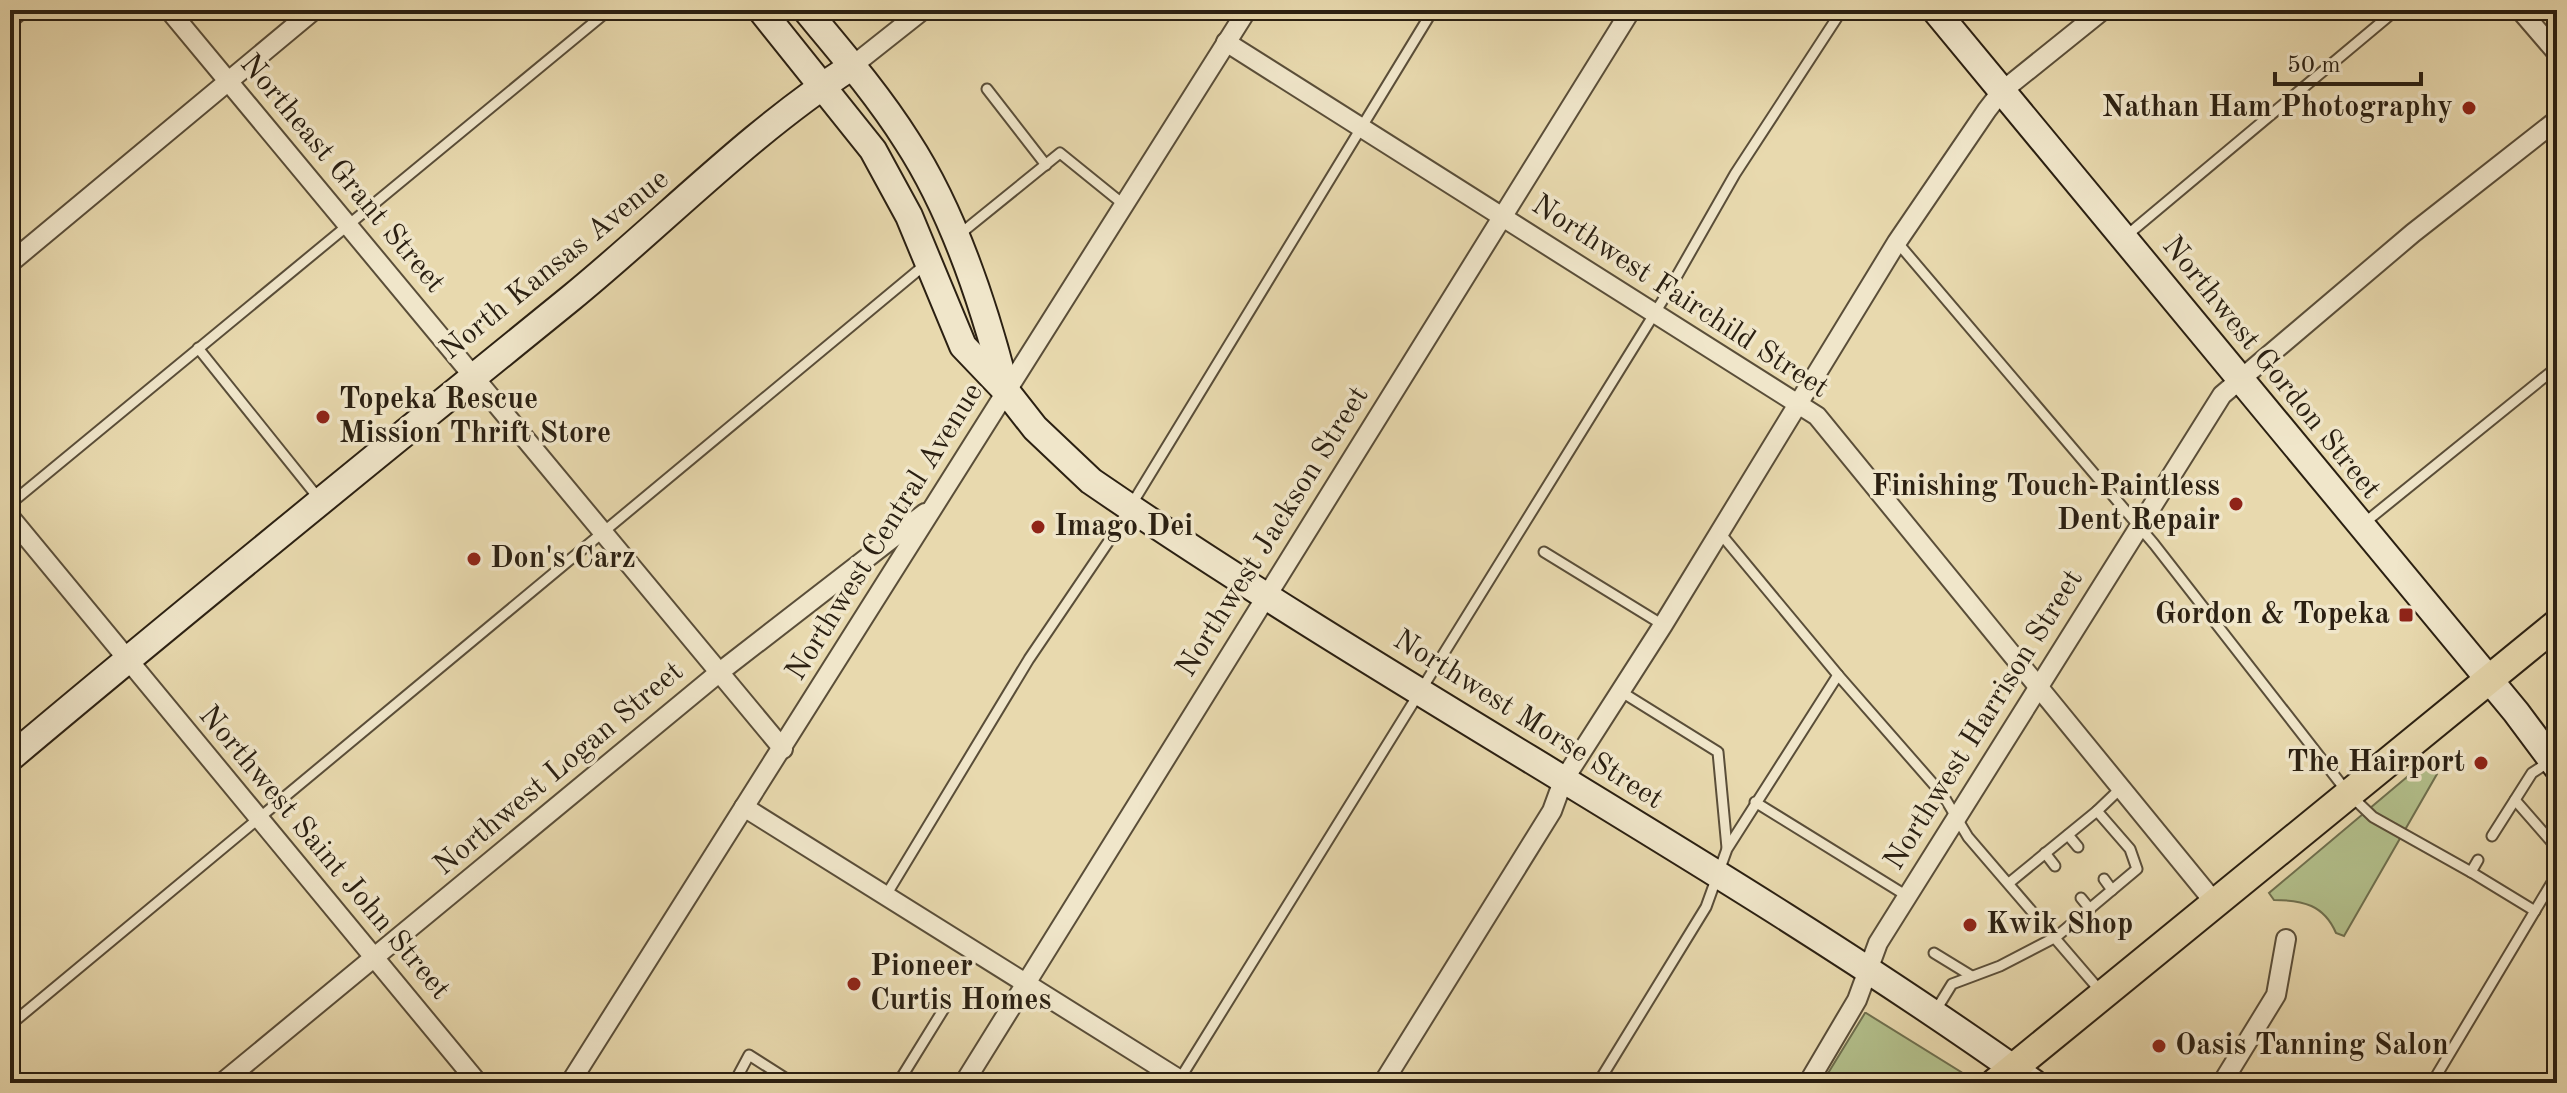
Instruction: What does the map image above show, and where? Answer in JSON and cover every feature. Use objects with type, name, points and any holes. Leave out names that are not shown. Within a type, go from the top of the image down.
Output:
[{"type":"main road","name":"Northwest Morse Street","points":[[761,10],[823,85],[886,171],[909,216],[963,346],[1067,461],[1129,507],[1935,1013],[2014,1078]]},
{"type":"main road","name":"Northwest Morse Street","points":[[806,10],[908,141],[941,204],[989,326],[1006,391]]},
{"type":"main road","name":"Northwest Gordon Street","points":[[1935,10],[2489,680],[2554,764]]},
{"type":"main road","name":"North Kansas Avenue","points":[[10,758],[320,500],[570,299],[671,214],[726,162],[823,85],[851,67]]},
{"type":"main road","points":[[2014,1078],[2104,996],[2215,903],[2557,624]]},
{"type":"street","name":"Northeast Grant Street","points":[[169,10],[783,749]]},
{"type":"street","points":[[10,263],[314,10]]},
{"type":"street","name":"North Kansas Avenue","points":[[851,67],[923,10]]},
{"type":"street","name":"Northwest Central Avenue","points":[[570,1083],[1247,10]]},
{"type":"street","name":"Northwest Jackson Street","points":[[964,1083],[1631,10]]},
{"type":"street","points":[[1383,1083],[1552,811],[1563,781],[1663,625],[1897,242],[2001,92],[2103,10]]},
{"type":"street","points":[[2520,10],[2557,53]]},
{"type":"street","name":"Northwest Fairchild Street","points":[[1226,42],[1798,404],[1832,431],[2215,903]]},
{"type":"street","name":"Northwest Harrison Street","points":[[1808,1083],[1857,1000],[1878,943],[1956,814],[2222,395],[2413,233],[2557,120]]},
{"type":"street","name":"Northwest Logan Street","points":[[222,1083],[721,671],[937,504]]},
{"type":"street","name":"Northwest Saint John Street","points":[[10,517],[478,1083]]},
{"type":"street","points":[[744,807],[1181,1082]]},
{"type":"street","points":[[2222,1083],[2276,995],[2286,939]]},
{"type":"lane","points":[[10,24],[27,10]]},
{"type":"lane","points":[[10,504],[609,10]]},
{"type":"lane","points":[[885,897],[1029,659],[1129,507],[1363,129],[1433,10]]},
{"type":"lane","points":[[1181,1082],[1418,690],[1654,313],[1735,174],[1842,10]]},
{"type":"lane","points":[[2123,238],[2396,10]]},
{"type":"lane","points":[[987,89],[1046,165]]},
{"type":"lane","points":[[954,239],[1060,153],[1123,204]]},
{"type":"lane","points":[[1897,242],[2138,527],[2348,793],[2373,817],[2535,911]]},
{"type":"lane","points":[[10,1025],[927,263]]},
{"type":"lane","points":[[198,348],[320,500]]},
{"type":"lane","points":[[2360,526],[2557,367]]},
{"type":"lane","points":[[1719,532],[1956,814],[1968,837],[2104,996]]},
{"type":"lane","points":[[1544,552],[1663,625]]},
{"type":"lane","points":[[1598,1083],[1706,907],[1727,849],[1838,675]]},
{"type":"lane","points":[[1620,691],[1718,752],[1727,849]]},
{"type":"lane","points":[[2492,836],[2532,773],[2554,764]]},
{"type":"lane","points":[[2009,883],[2121,788]]},
{"type":"lane","points":[[2515,800],[2557,848]]},
{"type":"lane","points":[[1755,802],[1907,896]]},
{"type":"lane","points":[[1935,1013],[1952,984],[2000,966],[2056,937],[2137,869],[2130,849],[2097,811]]},
{"type":"lane","points":[[2068,835],[2078,847]]},
{"type":"lane","points":[[2045,853],[2055,866]]},
{"type":"lane","points":[[2471,872],[2478,860]]},
{"type":"lane","points":[[2432,1083],[2557,874]]},
{"type":"lane","points":[[2104,879],[2112,890]]},
{"type":"lane","points":[[2081,898],[2090,909]]},
{"type":"lane","points":[[1934,953],[1970,975]]},
{"type":"lane","points":[[898,1083],[945,1007]]},
{"type":"lane","points":[[734,1083],[749,1055],[793,1083]]},
{"type":"green space","points":[[2426,761],[2437,774],[2344,936],[2336,933],[2319,910],[2294,901],[2274,900],[2269,893]]},
{"type":"green space","points":[[1865,1013],[1961,1072],[1951,1083],[1822,1083]]},
{"type":"place","name":"Nathan Ham Photography","points":[[2469,108]]},
{"type":"place","name":"Topeka Rescue Mission Thrift Store","points":[[323,417]]},
{"type":"place","name":"Finishing Touch-Paintless Dent Repair","points":[[2236,504]]},
{"type":"place","name":"Imago Dei","points":[[1038,527]]},
{"type":"place","name":"Don's Carz","points":[[474,559]]},
{"type":"place","name":"Gordon & Topeka","points":[[2406,615]]},
{"type":"place","name":"The Hairport","points":[[2481,763]]},
{"type":"place","name":"Kwik Shop","points":[[1970,925]]},
{"type":"place","name":"Pioneer Curtis Homes","points":[[854,984]]},
{"type":"place","name":"Oasis Tanning Salon","points":[[2159,1046]]}]
